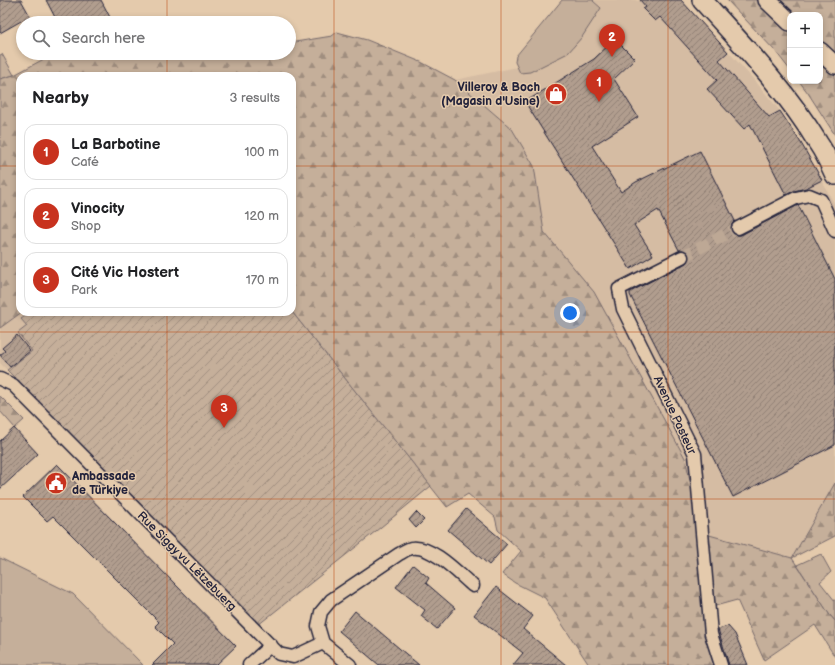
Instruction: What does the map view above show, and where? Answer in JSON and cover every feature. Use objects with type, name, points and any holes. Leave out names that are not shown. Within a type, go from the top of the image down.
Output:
[{"type":"main road","points":[[702,0],[764,68],[779,87],[819,143],[835,175]]},
{"type":"main road","points":[[767,0],[787,19]]},
{"type":"main road","points":[[823,54],[835,65]]},
{"type":"street","points":[[738,228],[796,198],[809,195],[821,200],[835,231]]},
{"type":"street","name":"Avenue Pasteur","points":[[682,257],[619,289],[623,309],[695,454],[711,634],[721,665]]},
{"type":"street","name":"Rue Siggy vu Lëtzebuerg","points":[[0,379],[13,385],[279,654],[293,657],[323,643]]},
{"type":"street","points":[[350,665],[323,643],[318,626],[321,612],[331,600],[399,554],[411,548],[425,549],[435,555],[474,586]]},
{"type":"street","points":[[249,665],[270,645]]},
{"type":"shaded area","points":[[681,0],[756,82],[780,111],[801,143],[835,205],[835,483],[792,558],[702,534],[685,458],[594,292],[544,232],[534,166],[512,129],[455,80],[517,67],[520,73],[601,7],[593,1]]},
{"type":"shaded area","points":[[16,316],[26,316],[22,319],[27,326],[32,351],[7,370],[0,363],[0,328]]},
{"type":"green space","points":[[562,0],[594,0],[593,1],[601,8],[582,37],[568,53],[530,72],[520,73],[515,62],[516,56]]},
{"type":"green space","points":[[727,0],[835,0],[835,135],[801,84],[823,84],[823,12],[787,12],[787,66],[776,52]]},
{"type":"green space","points":[[337,32],[367,40],[421,62],[455,80],[512,129],[534,166],[544,232],[594,292],[685,458],[702,533],[792,558],[835,621],[835,657],[815,625],[764,660],[737,600],[708,608],[721,665],[589,665],[545,598],[515,583],[502,574],[521,551],[498,530],[495,517],[468,494],[447,507],[295,316],[296,72],[20,72],[42,60],[296,60],[296,42],[332,36]]},
{"type":"green space","points":[[2,54],[14,75],[0,79],[0,55]]},
{"type":"green space","points":[[16,74],[16,316],[0,328],[0,79]]},
{"type":"green space","points":[[25,316],[295,316],[431,486],[258,625],[7,370],[32,351],[18,333],[27,326],[21,319]]},
{"type":"green space","points":[[0,396],[24,420],[15,428],[0,411]]},
{"type":"green space","points":[[835,483],[835,536],[792,558]]},
{"type":"green space","points":[[821,554],[831,572],[820,582],[835,601],[835,621],[797,565]]},
{"type":"green space","points":[[0,558],[73,594],[143,665],[0,665]]},
{"type":"building","points":[[0,0],[21,0],[30,16],[16,16],[16,24],[0,33]]},
{"type":"building","points":[[46,0],[101,0],[109,16],[54,16]]},
{"type":"building","points":[[640,0],[681,0],[728,52],[719,60],[769,117],[780,111],[801,143],[822,180],[806,188],[786,195],[750,124],[744,129],[707,89],[717,80],[660,17],[655,21],[643,9],[646,7]]},
{"type":"building","points":[[615,39],[635,59],[614,79],[638,117],[592,146],[621,192],[636,182],[700,151],[735,221],[731,227],[734,234],[741,235],[798,205],[835,279],[835,445],[733,497],[630,295],[630,292],[686,263],[689,258],[688,253],[683,250],[679,250],[658,210],[634,225],[653,255],[630,269],[525,102],[594,59]]},
{"type":"building","points":[[17,335],[30,351],[10,367],[0,355],[5,351],[2,348]]},
{"type":"building","points":[[14,428],[38,454],[0,489],[0,441]]},
{"type":"building","points":[[57,464],[236,646],[216,665],[152,665],[173,644],[155,626],[159,622],[53,516],[47,521],[23,497]]},
{"type":"building","points":[[466,509],[507,544],[489,565],[448,530]]},
{"type":"building","points":[[416,512],[424,520],[416,528],[409,520]]},
{"type":"building","points":[[413,565],[429,578],[426,583],[455,608],[437,629],[421,616],[425,610],[396,587]]},
{"type":"building","points":[[496,587],[533,616],[523,629],[566,665],[513,665],[523,653],[474,615]]},
{"type":"building","points":[[355,611],[419,665],[379,665],[339,631]]},
{"type":"building","points":[[728,626],[735,634],[748,665],[729,665],[718,629]]},
{"type":"tunnel","points":[[682,257],[738,228]]},
{"type":"place","name":"Vinocity","points":[[612,57]]},
{"type":"place","name":"Villeroy & Boch (Magasin d'Usine)","points":[[556,94]]},
{"type":"place","name":"La Barbotine","points":[[599,102]]},
{"type":"place","name":"Cité Vic Hostert","points":[[224,428]]},
{"type":"place","name":"Ambassade de Türkiye","points":[[56,483]]}]
